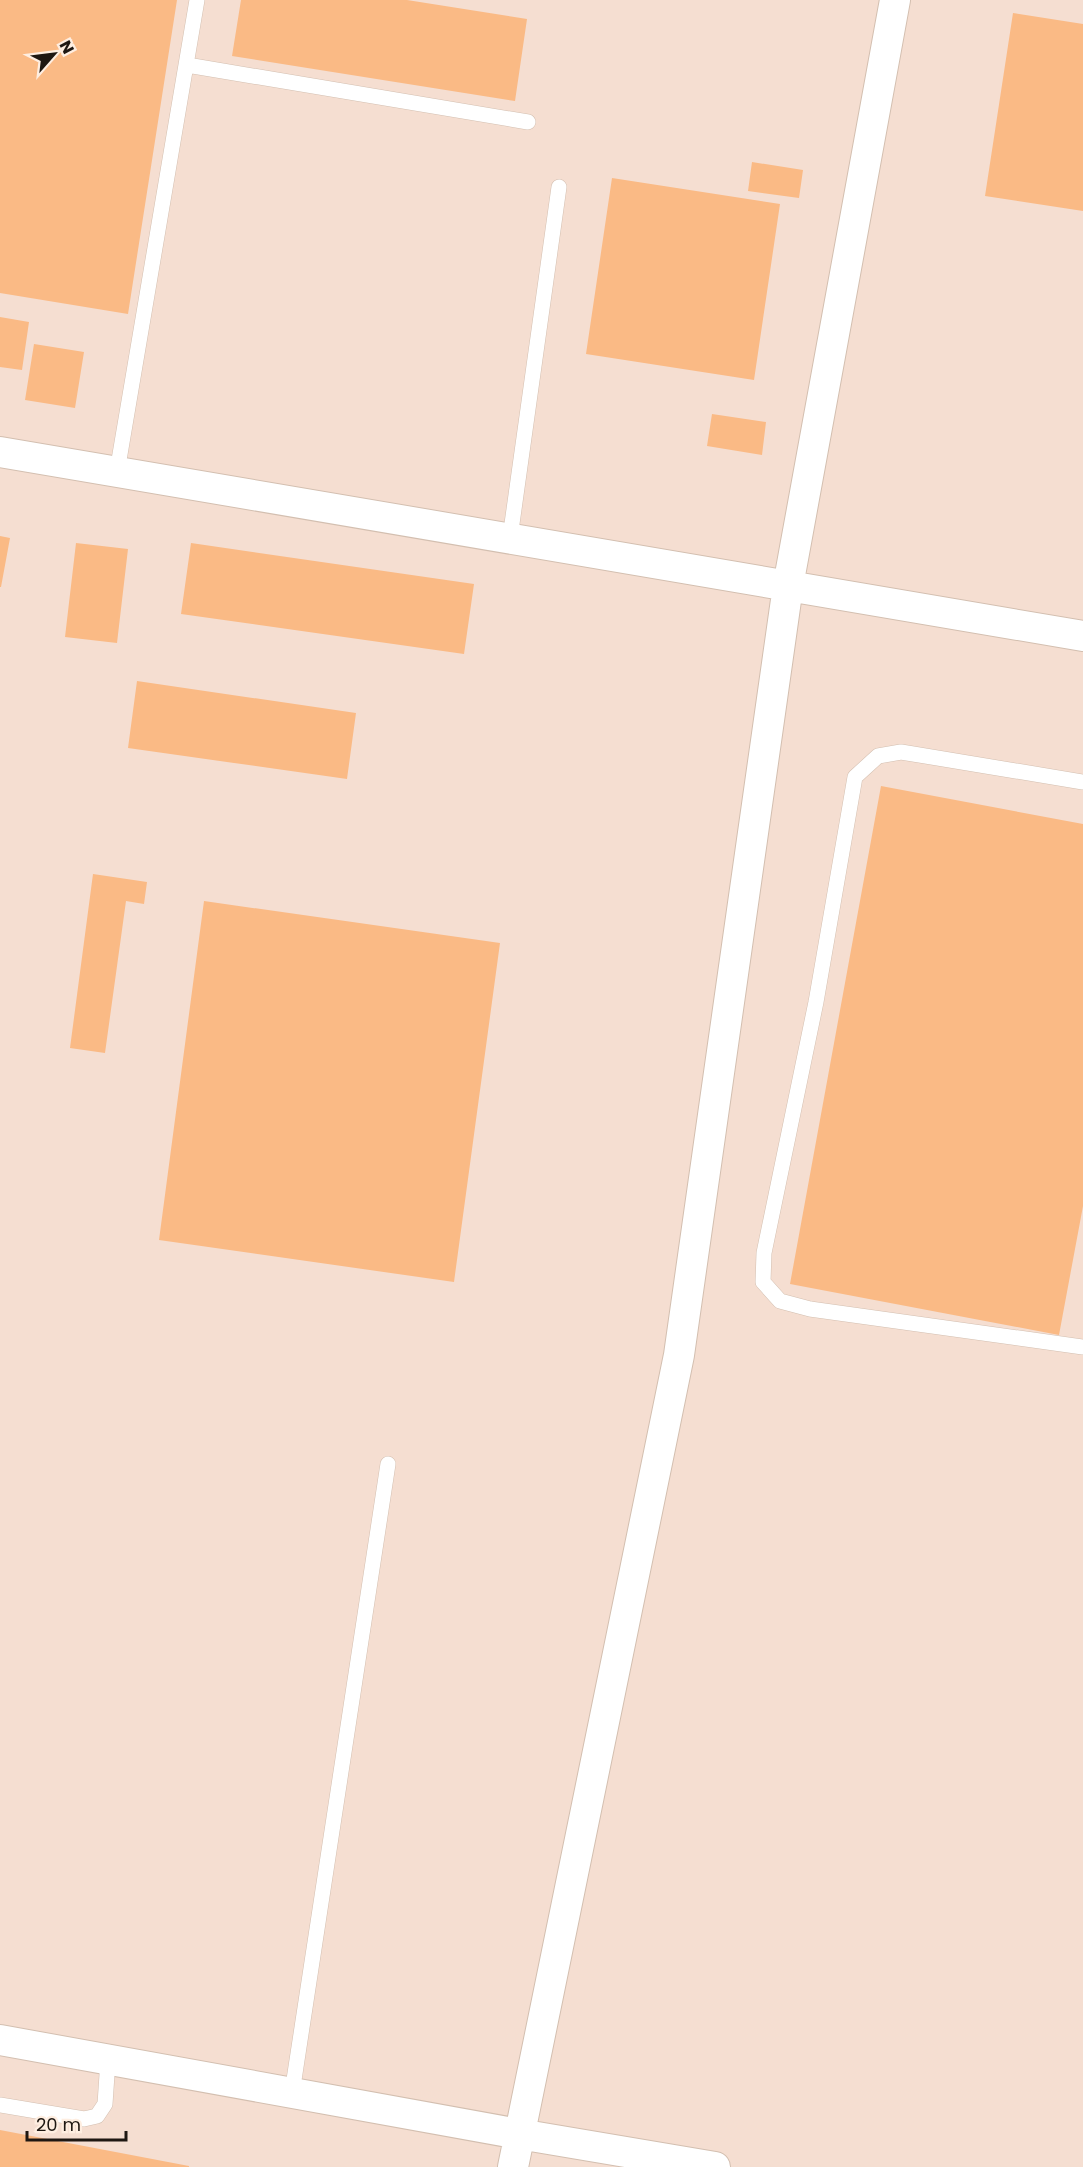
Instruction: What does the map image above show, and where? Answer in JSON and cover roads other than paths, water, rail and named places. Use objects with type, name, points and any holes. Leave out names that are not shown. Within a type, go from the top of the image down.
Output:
[{"type":"street","points":[[513,2167],[679,1355],[788,586],[895,0]]},
{"type":"street","points":[[0,452],[1083,636]]},
{"type":"street","points":[[0,2040],[715,2167]]},
{"type":"lane","points":[[117,472],[197,0]]},
{"type":"lane","points":[[187,65],[528,122]]},
{"type":"lane","points":[[510,538],[559,187]]},
{"type":"lane","points":[[1082,1344],[810,1309],[780,1301],[764,1282],[764,1253],[816,1002],[855,777],[878,756],[901,752],[1083,782]]},
{"type":"lane","points":[[292,2093],[388,1464]]},
{"type":"lane","points":[[0,2105],[84,2119],[97,2116],[105,2104],[108,2060]]}]
